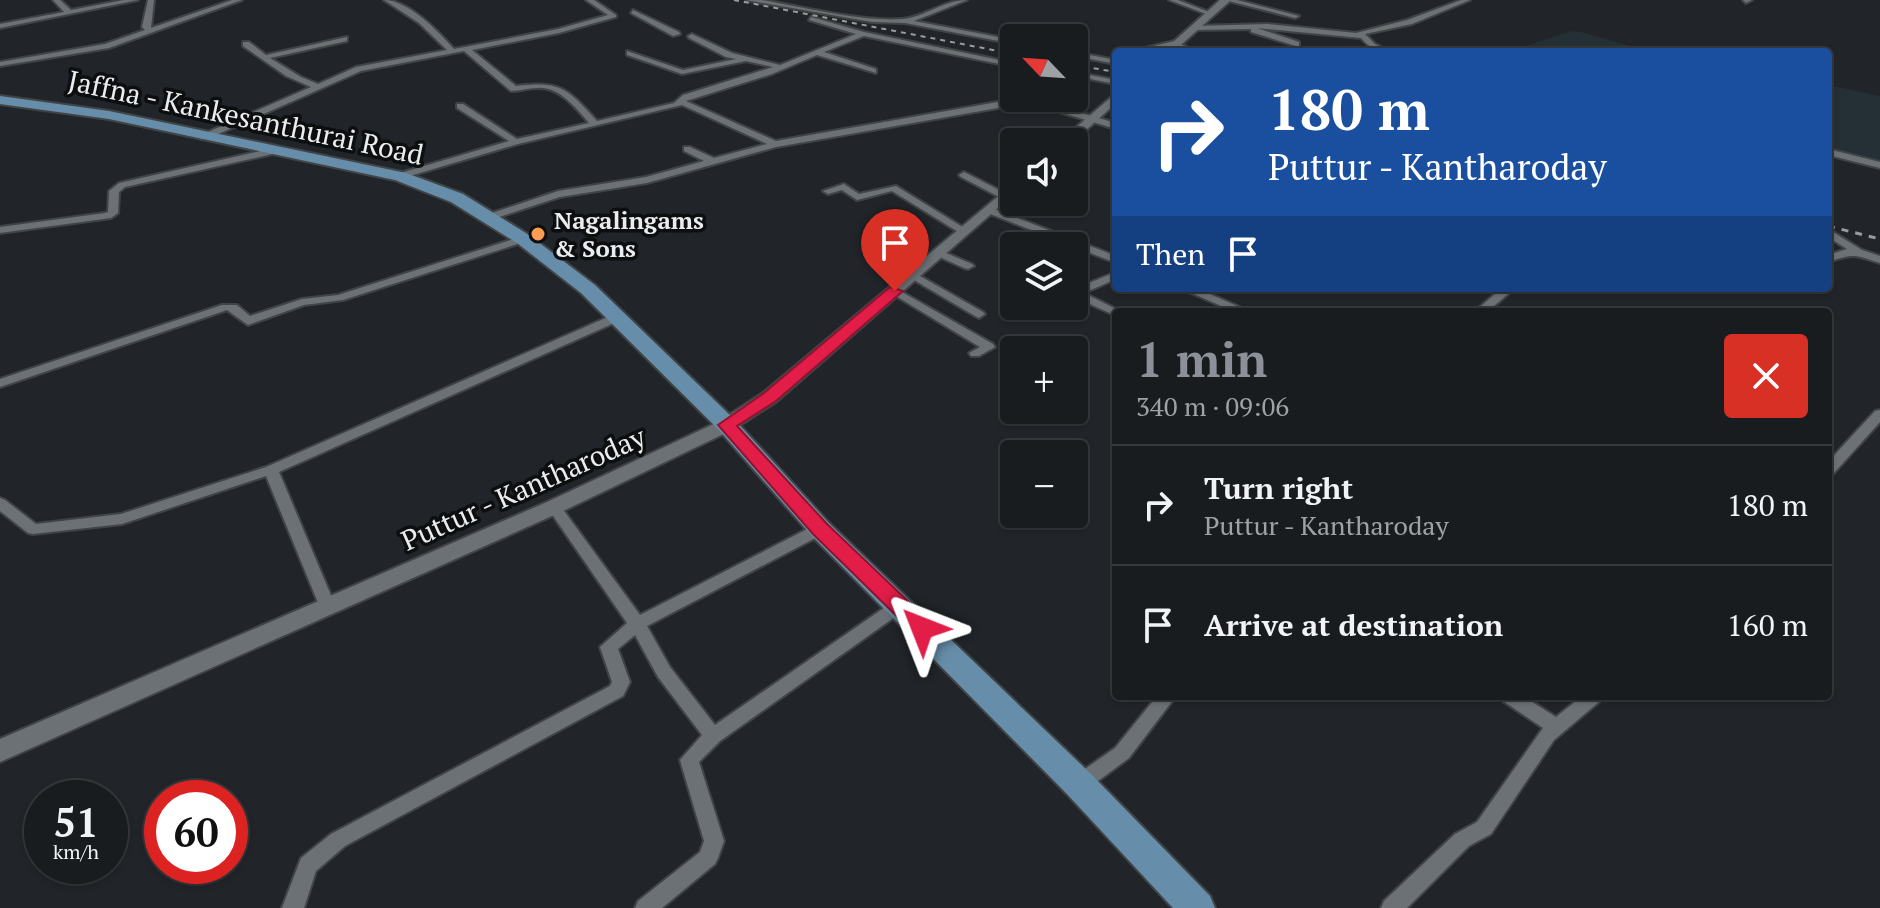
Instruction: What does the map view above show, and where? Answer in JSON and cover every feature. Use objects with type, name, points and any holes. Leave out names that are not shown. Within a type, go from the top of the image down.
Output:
[{"type":"main road","points":[[1174,46],[1227,0]]},
{"type":"main road","name":"Jaffna - Kankesanthurai Road","points":[[0,100],[109,115],[400,176],[434,186],[523,239],[588,289],[727,425],[820,529],[1079,784],[1196,907]]},
{"type":"main road","points":[[1080,128],[1112,100]]},
{"type":"main road","name":"Puttur - Kantharoday","points":[[0,751],[554,507],[727,425],[770,397],[1000,200]]},
{"type":"street","points":[[56,0],[70,13]]},
{"type":"street","points":[[0,26],[135,0]]},
{"type":"street","points":[[149,31],[146,27],[151,0]]},
{"type":"street","points":[[0,64],[106,46],[239,0]]},
{"type":"street","points":[[387,0],[417,15],[437,31],[451,50]]},
{"type":"street","points":[[589,0],[614,16]]},
{"type":"street","points":[[749,0],[843,16],[905,21],[1000,39]]},
{"type":"street","points":[[905,21],[964,0]]},
{"type":"street","points":[[1172,0],[1211,14]]},
{"type":"street","points":[[1227,0],[1295,16]]},
{"type":"street","points":[[1363,36],[1360,33],[1409,22],[1467,0]]},
{"type":"street","points":[[204,137],[359,69],[559,31],[650,8]]},
{"type":"street","points":[[764,9],[818,20],[863,34],[1000,62]]},
{"type":"street","points":[[633,12],[676,34]]},
{"type":"street","points":[[1242,26],[1296,44]]},
{"type":"street","points":[[1194,28],[1309,28],[1363,36],[1381,48]]},
{"type":"street","points":[[400,176],[516,142],[681,102],[686,97],[863,34]]},
{"type":"street","points":[[692,36],[729,55],[777,66]]},
{"type":"street","points":[[265,57],[344,39]]},
{"type":"street","points":[[246,44],[282,66],[291,79],[318,86]]},
{"type":"street","points":[[465,48],[514,89],[538,85],[557,90],[575,102],[593,122]]},
{"type":"street","points":[[815,52],[873,71]]},
{"type":"street","points":[[630,53],[682,72],[746,59]]},
{"type":"street","points":[[1088,57],[1112,59]]},
{"type":"street","points":[[1088,77],[1112,81]]},
{"type":"street","points":[[681,102],[775,144]]},
{"type":"street","points":[[490,217],[558,194],[647,180],[775,144],[1000,105]]},
{"type":"street","points":[[460,106],[516,142]]},
{"type":"street","points":[[1066,112],[1112,125]]},
{"type":"street","points":[[687,149],[712,161]]},
{"type":"street","points":[[0,230],[101,217],[113,213],[114,191],[122,185],[274,151]]},
{"type":"street","points":[[1832,153],[1880,165]]},
{"type":"street","points":[[964,175],[1000,197]]},
{"type":"street","points":[[828,191],[844,187],[857,197],[893,188],[964,231]]},
{"type":"street","points":[[1035,216],[1112,258]]},
{"type":"street","points":[[1832,233],[1857,250],[1880,260]]},
{"type":"street","points":[[0,383],[226,307],[233,307],[248,321],[302,302],[339,298],[523,239]]},
{"type":"street","points":[[1832,257],[1842,251],[1857,250]]},
{"type":"street","points":[[939,253],[968,266]]},
{"type":"street","points":[[913,275],[979,314]]},
{"type":"street","points":[[1088,287],[1112,277]]},
{"type":"street","points":[[895,291],[989,347],[975,353]]},
{"type":"street","points":[[1196,292],[1235,308]]},
{"type":"street","points":[[1485,308],[1504,292]]},
{"type":"street","points":[[1088,299],[1112,310]]},
{"type":"street","points":[[0,503],[33,529],[122,519],[271,470],[617,317]]},
{"type":"street","points":[[1832,467],[1880,414]]},
{"type":"street","points":[[271,470],[327,605]]},
{"type":"street","points":[[554,507],[637,624],[664,672],[713,736]]},
{"type":"street","points":[[293,908],[308,865],[338,840],[617,691],[621,682],[609,647],[637,624],[820,529]]},
{"type":"street","points":[[646,908],[708,858],[714,841],[689,760],[713,736],[900,605]]},
{"type":"street","points":[[1079,784],[1122,753],[1164,700]]},
{"type":"street","points":[[1515,700],[1555,726]]},
{"type":"street","points":[[1392,908],[1462,840],[1484,828],[1555,726],[1589,700]]},
{"type":"shaded area","points":[[1572,31],[1637,48],[1533,48],[1525,46]]},
{"type":"shaded area","points":[[1832,86],[1880,96],[1880,165],[1832,153]]},
{"type":"railway","points":[[734,0],[1000,51]]},
{"type":"railway","points":[[1088,67],[1112,71]]},
{"type":"railway","points":[[1832,227],[1880,239]]},
{"type":"place","name":"Nagalingams & Sons","points":[[538,234]]},
{"type":"route","points":[[895,291],[770,397],[727,425],[820,529],[922,628]]}]
